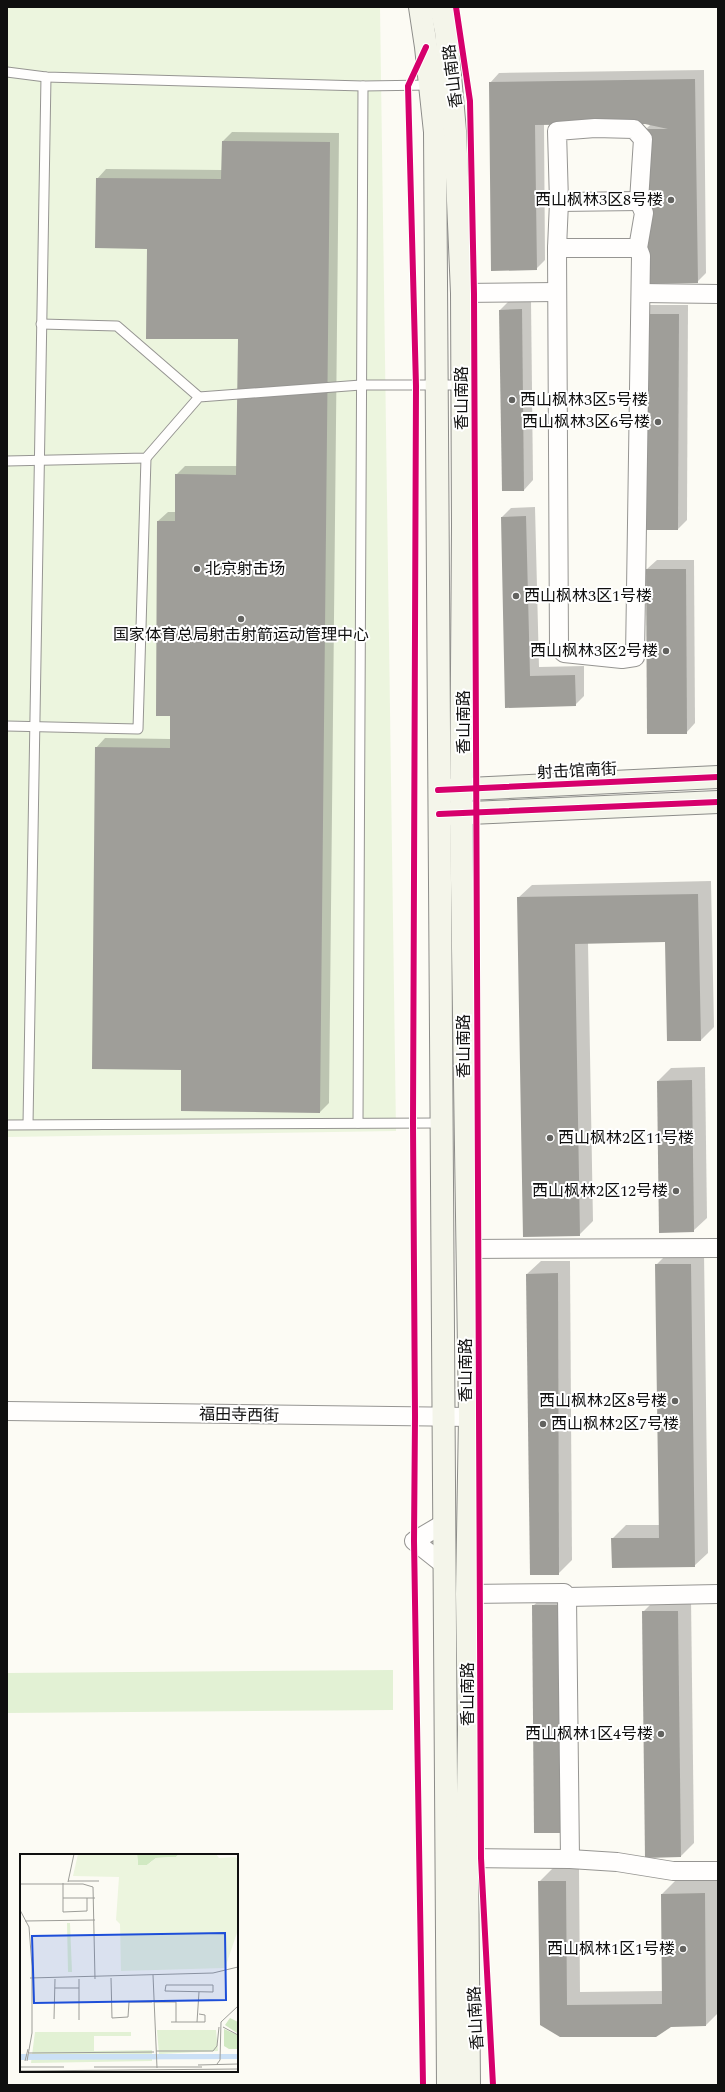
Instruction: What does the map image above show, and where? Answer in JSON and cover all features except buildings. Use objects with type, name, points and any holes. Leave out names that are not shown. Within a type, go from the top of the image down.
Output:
[{"type":"main road","name":"香山南路","points":[[420,7],[435,132],[440,1122],[448,2085]]},
{"type":"main road","name":"香山南路","points":[[441,7],[446,31],[455,131],[462,293],[461,813],[470,1417],[467,1594],[469,1729],[467,1858],[469,2085]]},
{"type":"main road","name":"射击馆南街","points":[[438,790],[718,777]]},
{"type":"main road","points":[[438,814],[718,802]]},
{"type":"street","points":[[595,128],[634,129],[643,139],[639,201],[644,213],[638,248],[641,256],[636,657],[622,659],[564,653],[559,648],[557,248],[559,202],[557,131],[595,128]]},
{"type":"street","points":[[559,202],[639,201]]},
{"type":"street","points":[[557,248],[638,248]]},
{"type":"street","points":[[462,293],[557,292]]},
{"type":"street","points":[[640,293],[718,294]]},
{"type":"street","points":[[467,1249],[718,1248]]},
{"type":"street","name":"福田寺西街","points":[[7,1410],[442,1418],[470,1417]]},
{"type":"street","points":[[443,1524],[414,1540],[443,1564]]},
{"type":"street","points":[[467,1594],[564,1594],[567,1597],[718,1594]]},
{"type":"street","points":[[567,1597],[570,1859]]},
{"type":"street","points":[[467,1858],[570,1859],[617,1862],[672,1871],[718,1871]]},
{"type":"lane","points":[[7,72],[46,77],[363,86],[430,85]]},
{"type":"lane","points":[[28,1124],[46,77]]},
{"type":"lane","points":[[358,1123],[363,86]]},
{"type":"lane","points":[[41,324],[117,326],[199,397]]},
{"type":"lane","points":[[7,726],[138,729],[146,458],[199,397],[361,385],[462,385]]},
{"type":"lane","points":[[7,461],[146,458]]},
{"type":"lane","points":[[7,1124],[440,1122]]},
{"type":"green space","name":"北京射击场","points":[[7,7],[380,7],[396,1131],[7,1137]]},
{"type":"green space","points":[[393,1670],[393,1710],[7,1713],[7,1673]]},
{"type":"cycle path","points":[[456,7],[470,101],[474,294],[481,1858],[493,2085]]},
{"type":"cycle path","points":[[423,2085],[414,1541],[415,1417],[413,1123],[416,386],[408,86],[426,47]]},
{"type":"cycle path","points":[[438,790],[718,777]]},
{"type":"cycle path","points":[[439,814],[718,802]]},
{"type":"place","name":"西山枫林3区8号楼","points":[[671,200]]},
{"type":"place","name":"西山枫林3区5号楼","points":[[512,400]]},
{"type":"place","name":"西山枫林3区6号楼","points":[[658,422]]},
{"type":"place","name":"北京射击场","points":[[197,569]]},
{"type":"place","name":"西山枫林3区1号楼","points":[[516,596]]},
{"type":"place","name":"国家体育总局射击射箭运动管理中心","points":[[241,619]]},
{"type":"place","name":"西山枫林3区2号楼","points":[[666,651]]},
{"type":"place","name":"西山枫林2区11号楼","points":[[550,1138]]},
{"type":"place","name":"西山枫林2区12号楼","points":[[676,1191]]},
{"type":"place","name":"西山枫林2区8号楼","points":[[675,1401]]},
{"type":"place","name":"西山枫林2区7号楼","points":[[543,1424]]},
{"type":"place","name":"西山枫林1区4号楼","points":[[661,1734]]},
{"type":"place","name":"西山枫林1区1号楼","points":[[683,1949]]}]
